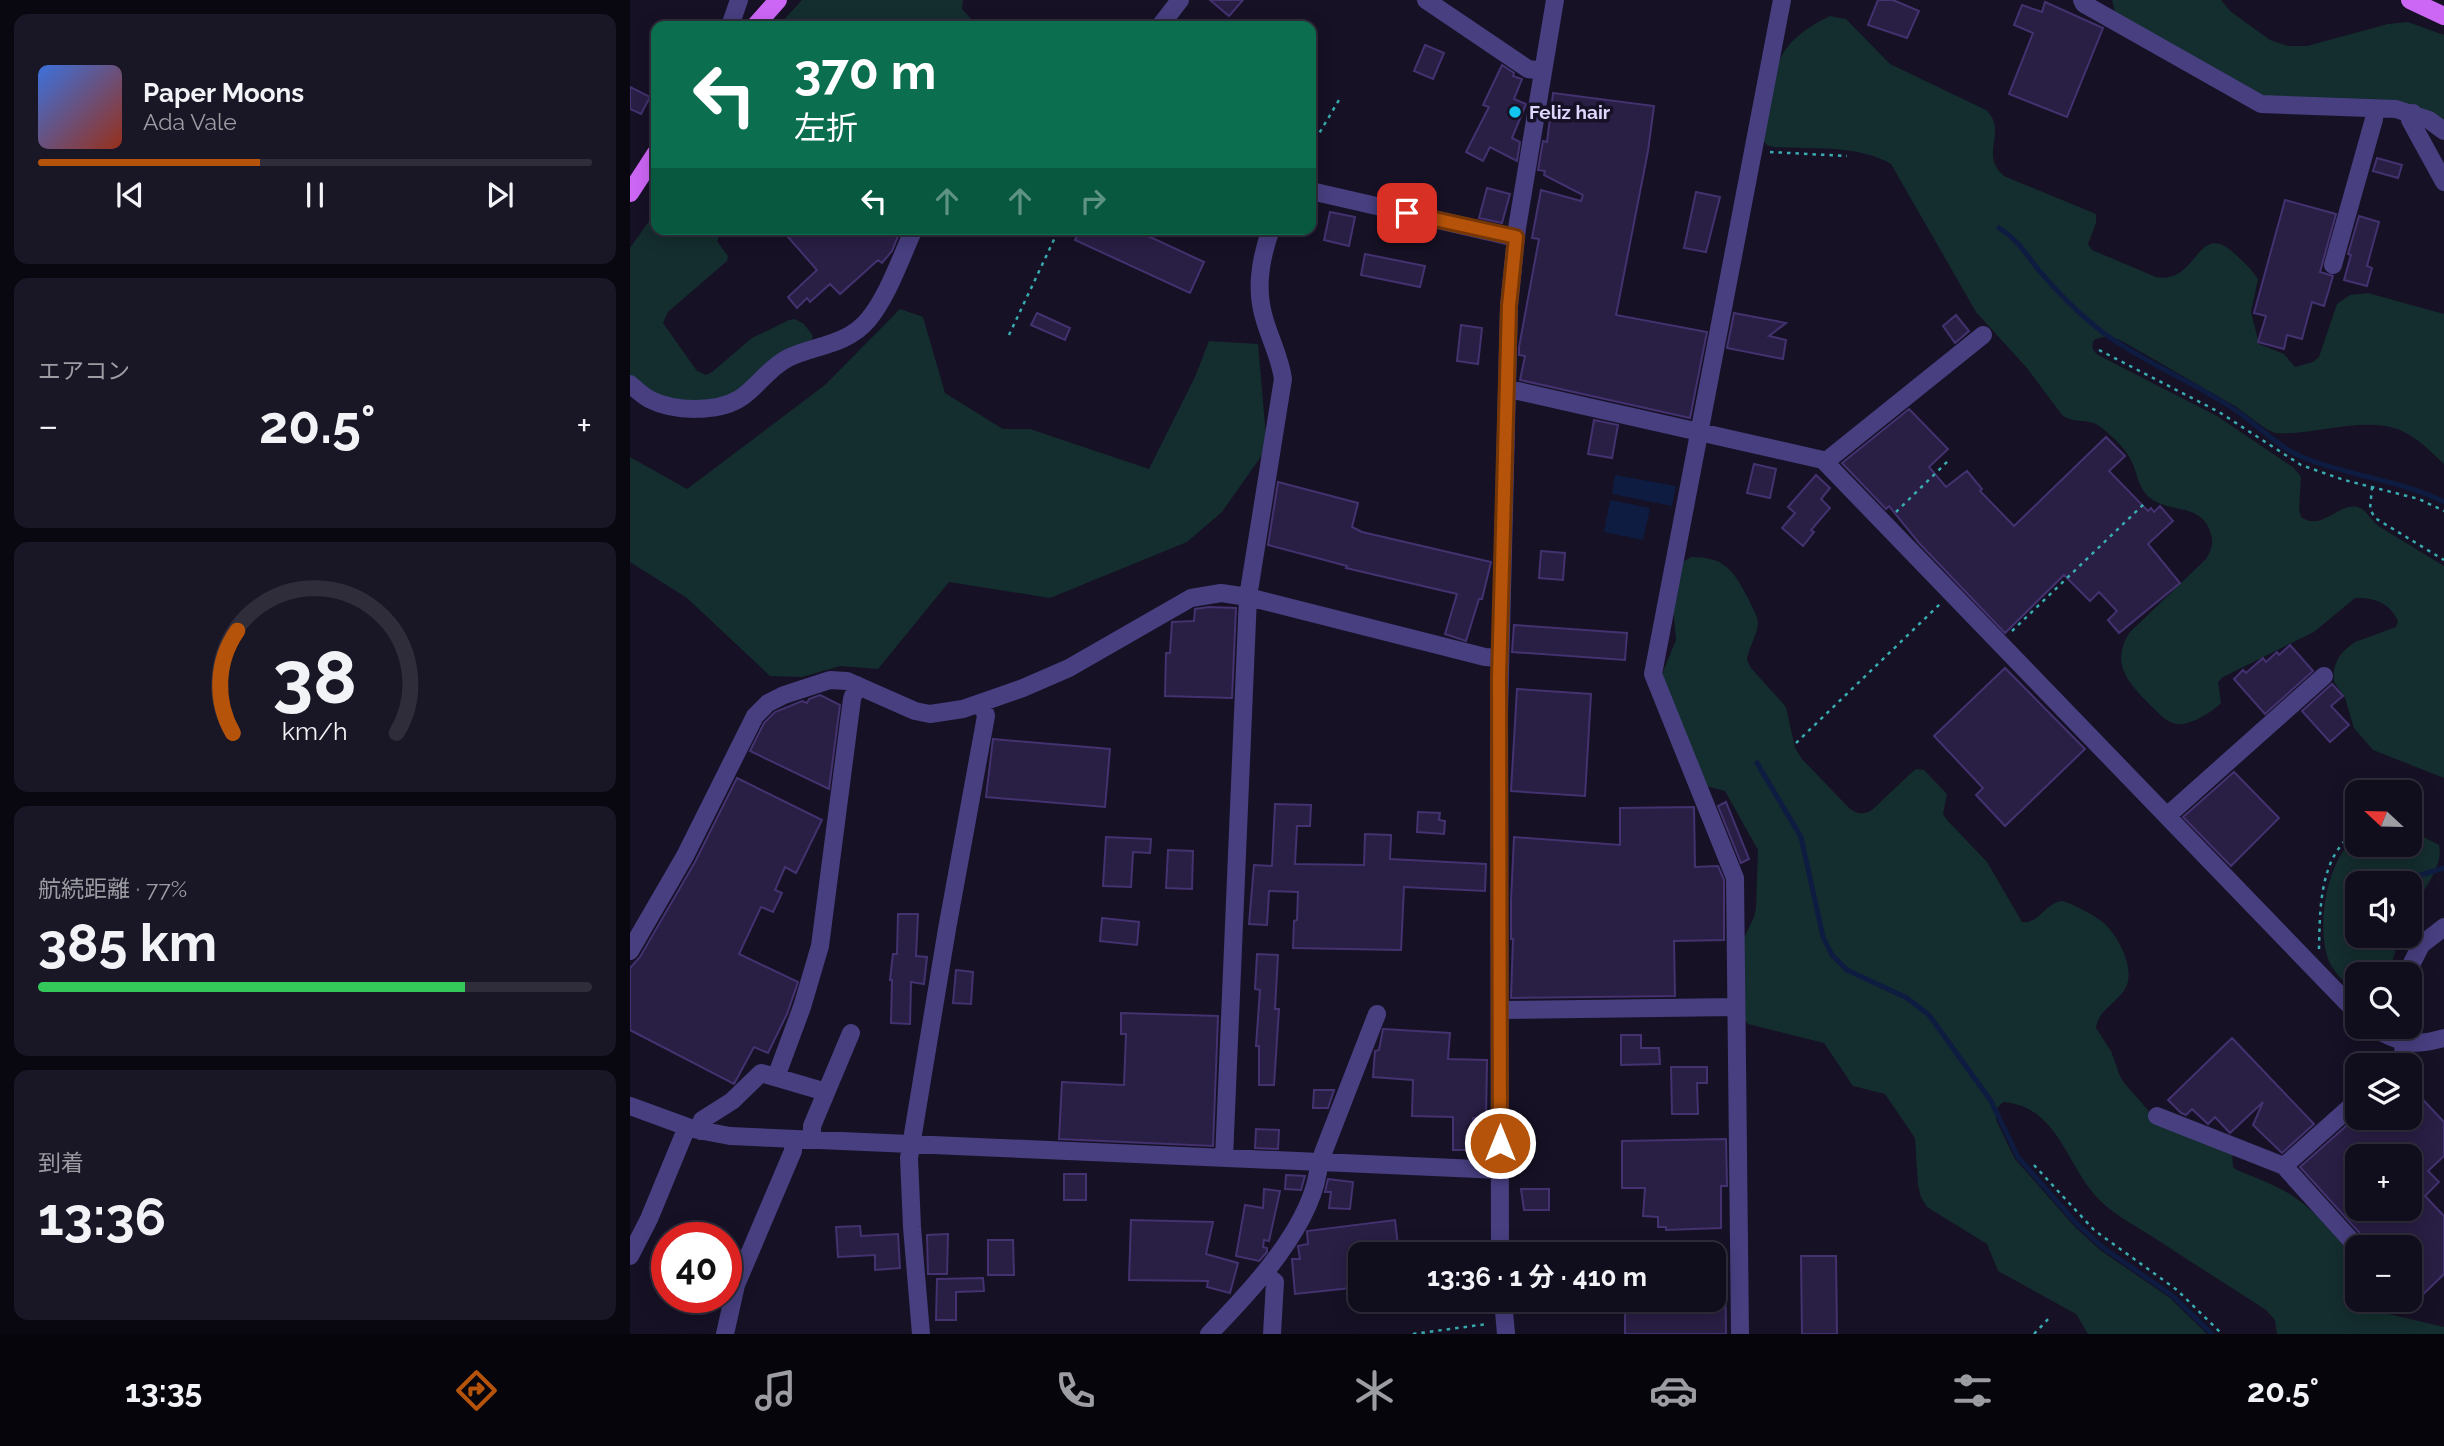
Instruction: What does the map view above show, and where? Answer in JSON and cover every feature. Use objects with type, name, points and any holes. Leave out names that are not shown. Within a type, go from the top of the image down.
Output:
[{"type":"main road","points":[[759,21],[778,0]]},
{"type":"main road","points":[[2410,0],[2444,16]]},
{"type":"main road","points":[[630,193],[651,161]]},
{"type":"street","points":[[732,21],[739,0]]},
{"type":"street","points":[[1164,21],[1180,0]]},
{"type":"street","points":[[1426,0],[1528,69],[1543,71]]},
{"type":"street","points":[[1500,1242],[1500,658],[1510,282],[1555,0]]},
{"type":"street","points":[[1740,1334],[1735,878],[1653,674],[1782,0]]},
{"type":"street","points":[[2082,0],[2084,4],[2261,104],[2374,108],[2413,113],[2444,131]]},
{"type":"street","points":[[2333,265],[2374,118],[2374,108]]},
{"type":"street","points":[[2413,113],[2410,120],[2444,182]]},
{"type":"street","points":[[1316,192],[1516,237]]},
{"type":"street","points":[[630,384],[651,401],[665,405],[711,408],[727,405],[741,398],[776,365],[791,357],[839,342],[855,333],[879,305],[911,235]]},
{"type":"street","points":[[1224,1158],[1248,597],[1283,379],[1277,351],[1265,324],[1259,291],[1262,258],[1269,235]]},
{"type":"street","points":[[1825,462],[1983,335]]},
{"type":"street","points":[[1507,391],[1518,391],[1825,462],[2345,1001]]},
{"type":"street","points":[[630,951],[685,856],[755,716],[776,699],[814,683],[847,681],[899,706],[930,714],[947,713],[1034,684],[1069,668],[1191,598],[1221,593],[1248,597],[1485,657],[1500,658]]},
{"type":"street","points":[[2167,816],[2324,676]]},
{"type":"street","points":[[776,1077],[802,1007],[820,946],[852,699],[858,685]]},
{"type":"street","points":[[921,1334],[909,1157],[986,716],[982,703]]},
{"type":"street","points":[[2412,962],[2421,945],[2444,927]]},
{"type":"street","points":[[1500,1010],[1736,1007]]},
{"type":"street","points":[[1209,1334],[1265,1274],[1289,1238],[1308,1202],[1323,1153],[1377,1014]]},
{"type":"street","points":[[812,1139],[812,1126],[850,1032]]},
{"type":"street","points":[[2412,1039],[2423,1044],[2444,1038]]},
{"type":"street","points":[[630,1256],[693,1129],[702,1120],[733,1101],[761,1073],[826,1092]]},
{"type":"street","points":[[630,1106],[693,1129],[730,1136],[1500,1170]]},
{"type":"street","points":[[2284,1166],[2345,1112]]},
{"type":"street","points":[[2157,1116],[2284,1166],[2346,1235]]},
{"type":"street","points":[[725,1334],[736,1285],[793,1151],[793,1139]]},
{"type":"street","points":[[1265,1274],[1275,1282],[1272,1334]]},
{"type":"path","points":[[1316,139],[1339,100]]},
{"type":"path","points":[[1753,150],[1847,156]]},
{"type":"path","points":[[1009,335],[1056,235]]},
{"type":"path","points":[[2099,350],[2220,412],[2293,461],[2334,477],[2419,499],[2444,511]]},
{"type":"path","points":[[1884,523],[1949,460]]},
{"type":"path","points":[[2372,487],[2370,509],[2375,518],[2444,560]]},
{"type":"path","points":[[2000,643],[2146,502]]},
{"type":"path","points":[[1796,743],[1952,593]]},
{"type":"path","points":[[2308,962],[2319,951],[2320,908],[2328,870],[2345,841]]},
{"type":"path","points":[[2034,1165],[2094,1230],[2178,1290],[2222,1334]]},
{"type":"path","points":[[2034,1334],[2051,1315]]},
{"type":"path","points":[[1413,1334],[1505,1328]]},
{"type":"green space","points":[[802,0],[963,0],[962,9],[973,21],[783,21]]},
{"type":"green space","points":[[2112,0],[2221,0],[2230,11],[2270,40],[2288,46],[2307,46],[2388,24],[2408,22],[2444,35],[2444,122],[2263,97],[2124,20],[2115,12]]},
{"type":"green space","points":[[1830,16],[1846,19],[1890,64],[1986,110],[1995,126],[1993,159],[1997,167],[2004,176],[2096,214],[2096,223],[2088,244],[2092,250],[2156,277],[2170,277],[2181,272],[2204,248],[2212,244],[2222,245],[2235,254],[2258,279],[2251,312],[2259,344],[2284,354],[2295,367],[2313,362],[2319,357],[2337,304],[2350,295],[2368,293],[2444,314],[2444,464],[2416,439],[2392,427],[2359,425],[2275,433],[2235,406],[2122,341],[2101,337],[2094,340],[2092,347],[2098,355],[2217,416],[2294,468],[2301,477],[2301,517],[2317,521],[2345,508],[2360,508],[2380,527],[2444,566],[2444,778],[2373,750],[2354,728],[2345,698],[2334,682],[2336,664],[2345,650],[2355,642],[2396,627],[2398,621],[2395,615],[2375,600],[2355,598],[2314,632],[2223,677],[2218,682],[2221,703],[2194,721],[2177,724],[2169,721],[2135,689],[2124,673],[2121,655],[2124,644],[2129,633],[2206,559],[2212,541],[2207,524],[2193,513],[2150,498],[2140,485],[2128,456],[2118,442],[2102,428],[2062,415],[2027,368],[1976,312],[1891,164],[1850,151],[1774,147],[1763,140],[1772,82],[1784,52],[1794,39],[1809,27]]},
{"type":"green space","points":[[651,218],[651,235],[720,235],[717,241],[728,256],[727,261],[668,312],[663,323],[697,371],[706,375],[712,372],[752,338],[789,320],[795,319],[804,324],[813,336],[811,342],[725,399],[679,401],[654,395],[630,376],[630,248]]},
{"type":"green space","points":[[900,309],[923,317],[945,393],[1003,429],[1030,429],[1149,469],[1195,377],[1209,341],[1258,344],[1267,448],[1222,512],[1187,542],[1050,598],[949,582],[878,669],[840,666],[802,677],[770,676],[687,598],[630,562],[630,457],[687,489],[825,385]]},
{"type":"green space","points":[[1691,557],[1712,559],[1727,567],[1738,580],[1758,621],[1747,660],[1786,707],[1795,748],[1802,759],[1850,809],[1861,813],[1872,810],[1916,769],[1924,770],[1947,794],[1943,814],[1987,862],[2022,922],[2033,920],[2051,905],[2063,901],[2086,911],[2106,925],[2125,956],[2129,973],[2122,994],[2100,1016],[2096,1028],[2111,1051],[2120,1076],[2156,1119],[2232,1152],[2233,1167],[2296,1199],[2327,1227],[2345,1248],[2345,1312],[2380,1312],[2444,1327],[2444,1334],[2277,1334],[2275,1320],[2266,1310],[2106,1206],[2093,1193],[2047,1124],[2035,1113],[2021,1106],[2003,1102],[1996,1109],[1996,1120],[2015,1159],[2074,1226],[2100,1250],[2170,1298],[2207,1334],[2088,1334],[2076,1314],[1998,1271],[1987,1244],[1927,1207],[1918,1185],[1915,1138],[1885,1094],[1853,1086],[1824,1043],[1748,1024],[1744,1019],[1743,940],[1756,908],[1758,850],[1725,791],[1706,786],[1662,674],[1676,640],[1673,607],[1683,562]]},
{"type":"green space","points":[[2422,836],[2439,845],[2440,854],[2435,871],[2422,893],[2422,871],[2345,871],[2345,948],[2396,948],[2392,962],[2345,962],[2345,982],[2335,972],[2327,956],[2323,926],[2327,892],[2338,859],[2345,850],[2345,858],[2422,858]]},
{"type":"water","points":[[1615,475],[1676,486],[1672,506],[1612,494]]},
{"type":"water","points":[[1610,500],[1650,508],[1643,540],[1604,532]]},
{"type":"building","points":[[1210,0],[1243,0],[1229,16]]},
{"type":"building","points":[[1878,0],[1893,0],[1919,11],[1907,38],[1868,25]]},
{"type":"building","points":[[2045,2],[2103,28],[2067,117],[2009,94],[2033,33],[2014,25],[2022,5],[2042,12]]},
{"type":"building","points":[[1425,45],[1444,53],[1433,79],[1414,71]]},
{"type":"building","points":[[1502,65],[1514,73],[1513,76],[1522,79],[1514,99],[1526,104],[1512,138],[1520,142],[1517,161],[1490,147],[1483,161],[1466,152],[1489,107],[1483,105]]},
{"type":"building","points":[[630,87],[650,97],[641,114],[630,109]]},
{"type":"building","points":[[1553,93],[1654,106],[1648,151],[1616,315],[1707,332],[1690,418],[1520,380],[1525,356],[1519,355],[1519,347],[1539,239],[1532,238],[1541,190],[1581,201],[1583,195],[1544,175],[1545,171],[1538,170],[1543,141],[1547,142]]},
{"type":"building","points":[[2377,158],[2402,165],[2398,178],[2373,171]]},
{"type":"building","points":[[1487,188],[1510,194],[1502,223],[1479,218]]},
{"type":"building","points":[[1696,192],[1720,197],[1706,252],[1684,248]]},
{"type":"building","points":[[2285,200],[2336,214],[2320,272],[2333,276],[2324,306],[2312,302],[2302,339],[2287,335],[2284,349],[2258,342],[2266,316],[2254,313]]},
{"type":"building","points":[[1330,212],[1355,217],[1349,246],[1324,240]]},
{"type":"building","points":[[2359,216],[2379,222],[2367,266],[2372,268],[2367,286],[2344,280]]},
{"type":"building","points":[[786,235],[899,235],[892,251],[882,263],[878,260],[840,294],[830,284],[810,302],[807,298],[797,308],[788,297],[817,270]]},
{"type":"building","points":[[1077,235],[1146,235],[1204,262],[1190,293],[1075,240]]},
{"type":"building","points":[[1365,254],[1425,266],[1420,287],[1361,275]]},
{"type":"building","points":[[1037,313],[1070,328],[1065,340],[1031,325]]},
{"type":"building","points":[[1734,313],[1786,323],[1769,336],[1786,340],[1783,359],[1727,348]]},
{"type":"building","points":[[1956,315],[1969,331],[1955,343],[1943,326]]},
{"type":"building","points":[[1461,325],[1482,328],[1478,364],[1457,361]]},
{"type":"building","points":[[1909,409],[1948,449],[1929,467],[1946,487],[1967,471],[1982,489],[1980,491],[2014,526],[2106,437],[2125,456],[2109,471],[2148,511],[2151,508],[2154,512],[2160,506],[2173,521],[2148,544],[2180,583],[2119,633],[2108,620],[2117,611],[2099,592],[2090,601],[2064,575],[2005,633],[1919,543],[1889,506],[1886,509],[1842,463]]},
{"type":"building","points":[[1594,420],[1618,425],[1612,458],[1588,454]]},
{"type":"building","points":[[1754,464],[1776,469],[1770,498],[1747,493]]},
{"type":"building","points":[[1816,475],[1830,488],[1821,499],[1830,508],[1811,530],[1814,532],[1803,546],[1782,528],[1795,513],[1788,507]]},
{"type":"building","points":[[1278,482],[1358,503],[1352,527],[1362,532],[1491,562],[1482,599],[1479,599],[1466,641],[1445,634],[1457,594],[1346,568],[1347,566],[1268,545]]},
{"type":"building","points":[[1541,551],[1565,553],[1563,580],[1539,578]]},
{"type":"building","points":[[1236,608],[1232,698],[1165,696],[1166,653],[1170,653],[1172,622],[1194,621],[1195,609]]},
{"type":"building","points":[[1514,625],[1627,633],[1625,660],[1512,652]]},
{"type":"building","points":[[2290,645],[2313,671],[2265,714],[2234,679],[2243,670],[2246,673],[2263,658],[2266,662]]},
{"type":"building","points":[[2005,668],[2085,749],[2005,826],[1976,795],[1983,788],[1934,736]]},
{"type":"building","points":[[2332,684],[2343,696],[2331,706],[2349,725],[2330,742],[2302,711]]},
{"type":"building","points":[[1517,689],[1591,694],[1585,796],[1511,791]]},
{"type":"building","points":[[820,695],[840,705],[829,789],[750,751],[764,723],[775,712],[802,701],[807,703],[809,699]]},
{"type":"building","points":[[993,739],[1110,749],[1105,807],[986,797]]},
{"type":"building","points":[[2234,772],[2279,818],[2231,866],[2183,817]]},
{"type":"building","points":[[737,778],[822,820],[796,873],[785,867],[775,890],[782,893],[773,912],[761,907],[739,954],[798,982],[787,1014],[768,1053],[754,1047],[734,1084],[630,1030],[630,968],[640,957],[695,862]]},
{"type":"building","points":[[1726,802],[1749,859],[1741,863],[1718,806]]},
{"type":"building","points":[[1275,804],[1311,805],[1310,826],[1297,826],[1295,864],[1364,865],[1365,834],[1391,835],[1390,859],[1486,864],[1485,891],[1404,887],[1401,950],[1293,948],[1298,892],[1269,891],[1267,925],[1249,924],[1254,865],[1272,866]]},
{"type":"building","points":[[1694,807],[1695,867],[1718,866],[1724,880],[1724,940],[1674,941],[1675,996],[1511,998],[1514,837],[1620,845],[1620,808]]},
{"type":"building","points":[[1418,812],[1440,813],[1439,820],[1445,821],[1444,834],[1417,832]]},
{"type":"building","points":[[1106,837],[1151,839],[1150,853],[1133,852],[1131,887],[1103,886]]},
{"type":"building","points":[[1168,850],[1193,851],[1192,889],[1166,888]]},
{"type":"building","points":[[898,914],[918,914],[916,956],[927,957],[924,984],[911,982],[910,1024],[891,1023],[890,980],[893,954],[897,954]]},
{"type":"building","points":[[1102,918],[1139,922],[1137,945],[1100,941]]},
{"type":"building","points":[[1257,954],[1278,955],[1275,1009],[1279,1009],[1274,1085],[1259,1085],[1259,1046],[1256,1046],[1260,990],[1255,989]]},
{"type":"building","points":[[956,970],[973,972],[971,1004],[953,1003]]},
{"type":"building","points":[[1121,1013],[1218,1016],[1213,1146],[1059,1139],[1062,1082],[1124,1085],[1126,1034],[1121,1034]]},
{"type":"building","points":[[1383,1029],[1450,1033],[1448,1059],[1487,1060],[1486,1118],[1473,1118],[1474,1150],[1453,1150],[1453,1117],[1412,1116],[1413,1080],[1373,1077],[1375,1051],[1379,1050]]},
{"type":"building","points":[[1621,1035],[1641,1035],[1641,1048],[1659,1048],[1660,1064],[1621,1065]]},
{"type":"building","points":[[2232,1038],[2314,1124],[2282,1153],[2253,1125],[2263,1102],[2230,1133],[2215,1117],[2208,1124],[2192,1109],[2186,1115],[2168,1100]]},
{"type":"building","points":[[1671,1067],[1707,1067],[1707,1083],[1697,1083],[1698,1114],[1672,1114]]},
{"type":"building","points":[[1314,1090],[1334,1090],[1328,1108],[1313,1108]]},
{"type":"building","points":[[2422,1099],[2444,1122],[2444,1156],[2428,1171],[2439,1182],[2425,1196],[2444,1216],[2444,1274],[2422,1295],[2422,1235],[2361,1235],[2349,1221],[2422,1221],[2422,1144],[2345,1144],[2345,1217],[2300,1167],[2345,1127],[2345,1130],[2422,1130]]},
{"type":"building","points":[[1256,1129],[1279,1130],[1278,1149],[1255,1148]]},
{"type":"building","points":[[1726,1139],[1727,1186],[1721,1186],[1721,1228],[1666,1230],[1666,1227],[1658,1227],[1658,1217],[1643,1216],[1645,1188],[1622,1188],[1622,1141]]},
{"type":"building","points":[[1064,1174],[1086,1174],[1086,1200],[1064,1200]]},
{"type":"building","points":[[1286,1175],[1305,1176],[1301,1190],[1285,1189]]},
{"type":"building","points":[[1328,1179],[1353,1182],[1350,1209],[1329,1208],[1331,1192],[1325,1192]]},
{"type":"building","points":[[1264,1189],[1280,1191],[1269,1241],[1264,1240],[1263,1247],[1267,1248],[1267,1252],[1259,1261],[1236,1256],[1245,1205],[1263,1208]]},
{"type":"building","points":[[1521,1189],[1549,1189],[1549,1210],[1524,1210]]},
{"type":"building","points":[[1131,1220],[1213,1222],[1206,1254],[1238,1263],[1230,1293],[1207,1287],[1208,1281],[1129,1280]]},
{"type":"building","points":[[1395,1220],[1398,1242],[1348,1242],[1348,1288],[1295,1294],[1292,1259],[1300,1259],[1298,1246],[1308,1244],[1307,1231]]},
{"type":"building","points":[[860,1226],[861,1236],[898,1234],[900,1268],[875,1270],[875,1255],[838,1257],[836,1227]]},
{"type":"building","points":[[948,1234],[947,1274],[928,1274],[927,1235]]},
{"type":"building","points":[[988,1240],[1013,1240],[1014,1275],[988,1275]]},
{"type":"building","points":[[1801,1256],[1836,1256],[1837,1334],[1802,1334]]},
{"type":"building","points":[[983,1278],[984,1291],[956,1292],[956,1320],[936,1320],[937,1279]]},
{"type":"building","points":[[1625,1312],[1726,1312],[1726,1334],[1625,1334]]},
{"type":"waterway","points":[[1999,228],[2018,244],[2067,300],[2102,332],[2232,408],[2283,447],[2319,463],[2410,488],[2444,502]]},
{"type":"waterway","points":[[1757,763],[1801,837],[1823,937],[1832,955],[1847,970],[1907,998],[1929,1015],[1991,1101],[2018,1157],[2076,1223],[2102,1247],[2173,1296],[2212,1334]]},
{"type":"waterway","points":[[2422,875],[2444,868]]},
{"type":"place","name":"Feliz hair","points":[[1515,112]]},
{"type":"route","points":[[1407,213],[1516,237],[1509,306],[1499,678],[1500,1143]]}]
